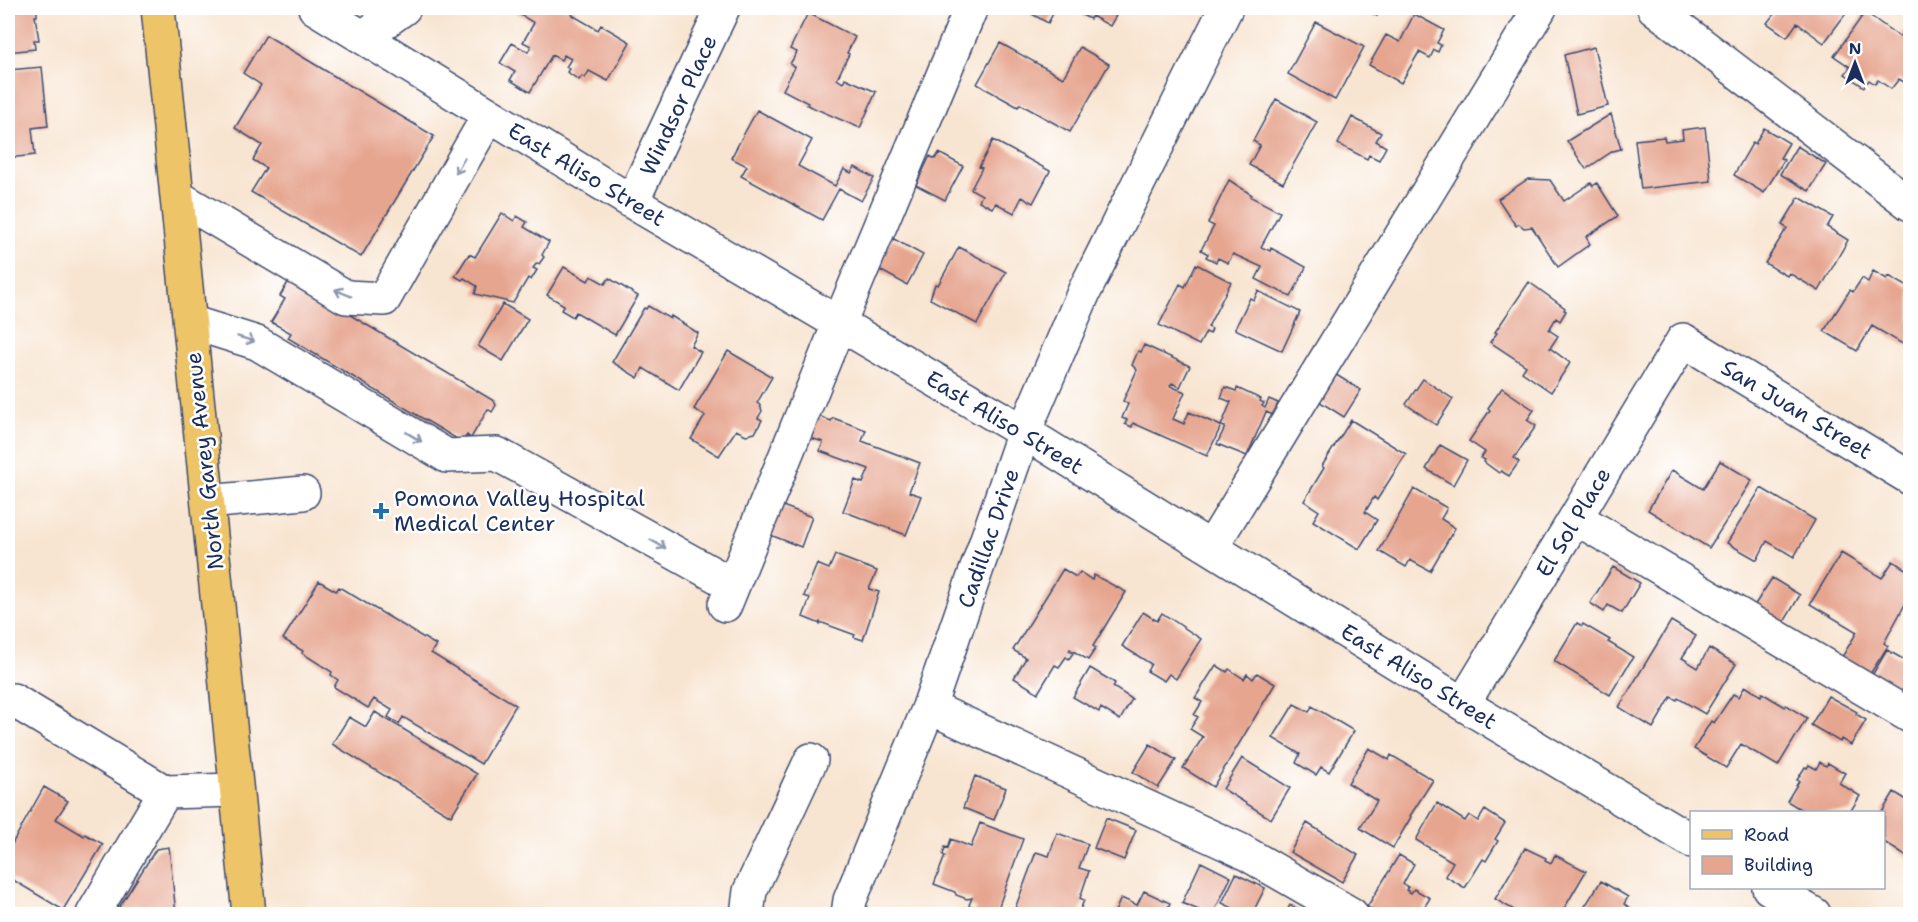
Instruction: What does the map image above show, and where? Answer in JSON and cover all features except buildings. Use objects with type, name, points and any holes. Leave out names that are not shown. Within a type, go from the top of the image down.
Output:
[{"type":"main road","name":"North Garey Avenue","points":[[158,8],[249,915]]},
{"type":"street","name":"East Aliso Street","points":[[315,8],[632,202],[1024,432],[1463,704],[1690,840]]},
{"type":"street","points":[[363,37],[404,8]]},
{"type":"street","name":"Windsor Place","points":[[632,202],[723,8]]},
{"type":"street","points":[[190,322],[257,343],[447,456],[497,454],[729,595],[971,8]]},
{"type":"street","name":"Cadillac Drive","points":[[848,915],[850,900],[929,707],[1024,432],[1084,292],[1226,8]]},
{"type":"street","points":[[1211,548],[1540,8]]},
{"type":"street","points":[[1654,8],[1911,204]]},
{"type":"street","points":[[178,197],[346,297],[384,299],[489,116]]},
{"type":"street","name":"San Juan Street","points":[[1683,340],[1911,478]]},
{"type":"street","name":"El Sol Place","points":[[1463,704],[1683,340]]},
{"type":"street","points":[[208,502],[303,493]]},
{"type":"street","points":[[1576,518],[1911,716]]},
{"type":"street","points":[[13,700],[165,792],[236,790]]},
{"type":"street","points":[[929,707],[1240,850],[1351,915]]},
{"type":"street","points":[[747,915],[750,891],[811,760]]},
{"type":"street","points":[[93,915],[165,792]]},
{"type":"street","points":[[1771,889],[1814,915]]},
{"type":"place","name":"Pomona Valley Hospital Medical Center","points":[[381,511]]}]
